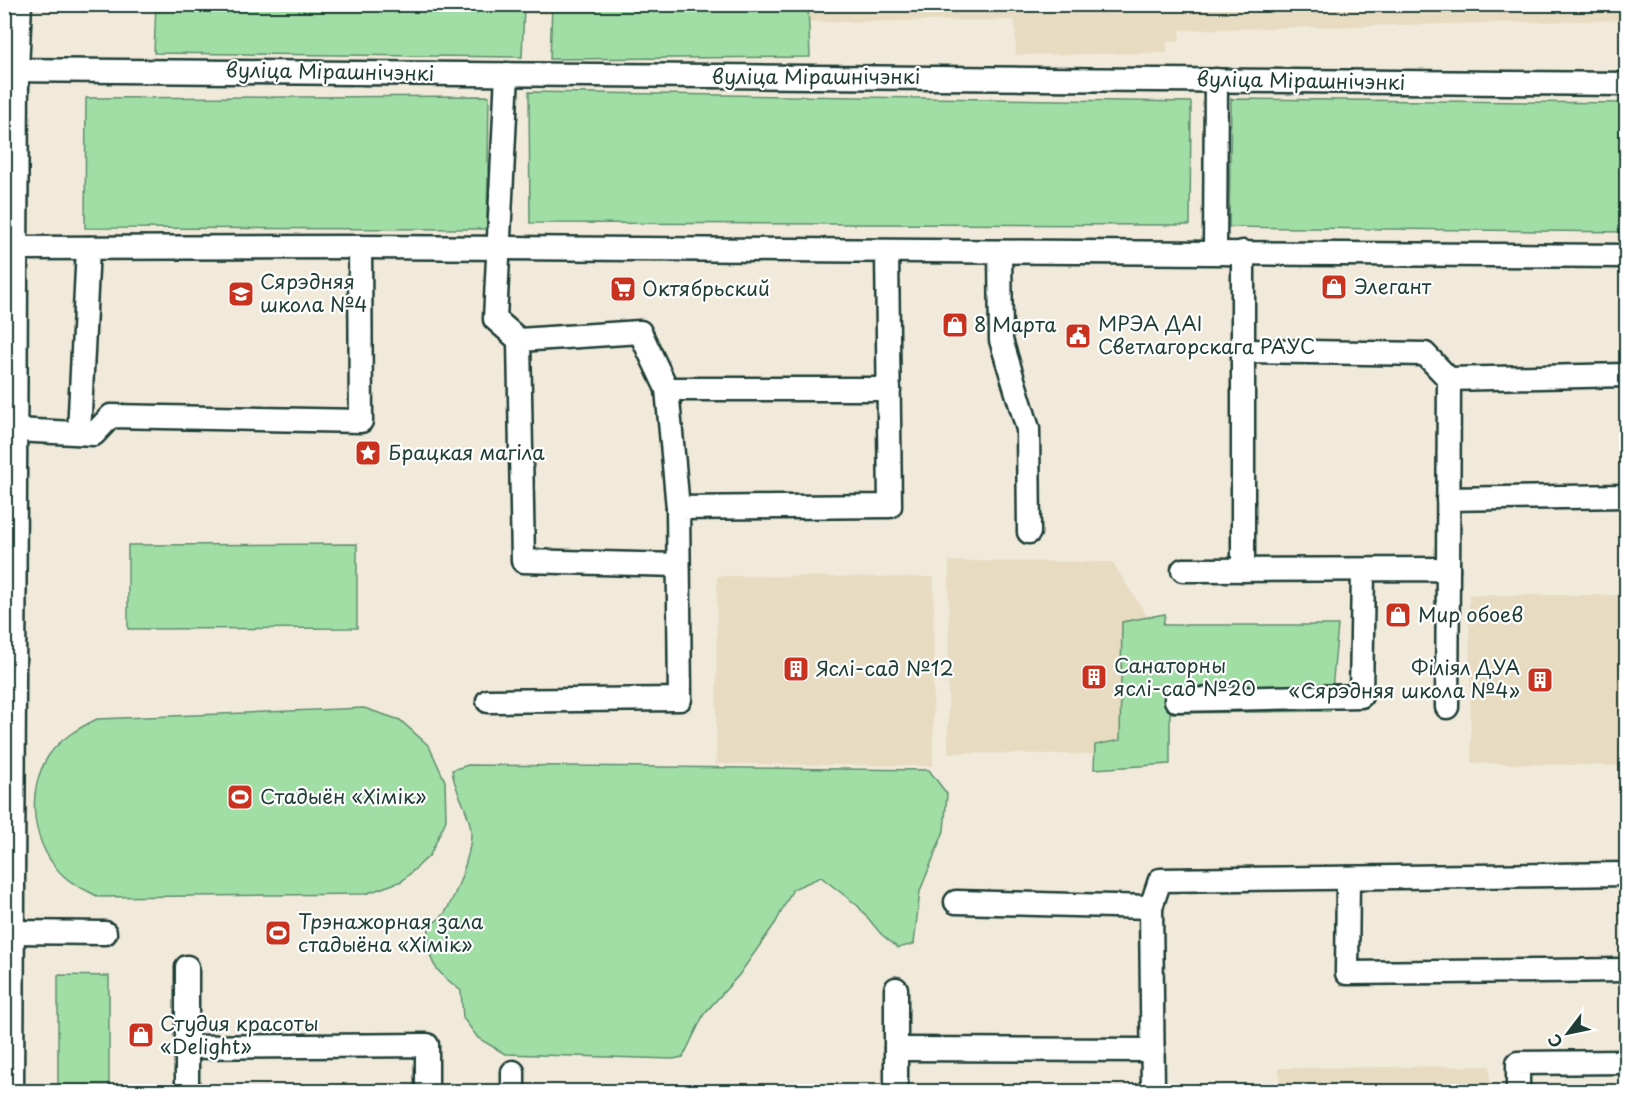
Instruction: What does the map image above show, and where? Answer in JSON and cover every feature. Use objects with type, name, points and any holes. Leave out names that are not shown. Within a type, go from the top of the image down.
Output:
[{"type":"street","points":[[12,1092],[8,993],[13,932],[9,622],[10,458],[15,430],[16,248],[11,70],[20,4]]},
{"type":"street","name":"вуліца Мірашнічэнкі","points":[[11,70],[1626,84]]},
{"type":"street","points":[[488,701],[680,699],[678,508],[667,389],[640,332],[519,340],[495,319],[507,74]]},
{"type":"street","points":[[1215,252],[1216,80]]},
{"type":"street","points":[[16,248],[360,247],[887,253],[1244,252],[1626,256]]},
{"type":"street","points":[[15,430],[94,434],[111,416],[361,421],[360,247]]},
{"type":"street","points":[[79,433],[88,248]]},
{"type":"street","points":[[1000,252],[1001,340],[1028,429],[1029,532]]},
{"type":"street","points":[[1243,570],[1244,252]]},
{"type":"street","points":[[678,508],[890,506],[887,253]]},
{"type":"street","points":[[519,340],[523,561],[678,564]]},
{"type":"street","points":[[1243,351],[1425,354],[1449,379],[1447,707]]},
{"type":"street","points":[[1449,379],[1626,375]]},
{"type":"street","points":[[667,389],[889,389]]},
{"type":"street","points":[[1448,499],[1626,496]]},
{"type":"street","points":[[1183,570],[1448,569]]},
{"type":"street","points":[[1176,700],[1361,696],[1363,570]]},
{"type":"street","points":[[1153,1092],[1151,907],[1160,880],[1626,874]]},
{"type":"street","points":[[1348,878],[1347,973],[1626,970]]},
{"type":"street","points":[[956,902],[1151,907]]},
{"type":"street","points":[[13,932],[105,933]]},
{"type":"street","points":[[186,1092],[187,967]]},
{"type":"street","points":[[896,1092],[897,989]]},
{"type":"street","points":[[187,1047],[427,1045],[426,1092]]},
{"type":"street","points":[[896,1049],[1153,1050]]},
{"type":"street","points":[[1518,1092],[1518,1062],[1626,1062]]},
{"type":"shaded area","points":[[1626,4],[1626,20],[1180,30],[1180,41],[1167,42],[1167,53],[1016,55],[1015,20],[826,22],[220,5]]},
{"type":"shaded area","points":[[949,561],[1112,562],[1146,614],[1146,755],[948,753]]},
{"type":"shaded area","points":[[717,576],[934,577],[933,766],[716,764]]},
{"type":"shaded area","points":[[1469,595],[1626,595],[1626,766],[1471,763]]},
{"type":"shaded area","points":[[1490,1066],[1490,1091],[1280,1091],[1279,1068]]},
{"type":"green space","points":[[156,5],[524,5],[522,57],[154,53]]},
{"type":"green space","points":[[552,5],[808,5],[810,57],[550,59]]},
{"type":"green space","points":[[529,92],[1191,102],[1190,225],[530,223]]},
{"type":"green space","points":[[489,96],[487,229],[85,228],[86,98]]},
{"type":"green space","points":[[1231,99],[1626,103],[1626,232],[1229,227]]},
{"type":"green space","points":[[357,544],[357,628],[128,629],[128,545]]},
{"type":"green space","points":[[1165,614],[1163,625],[1338,625],[1330,711],[1170,713],[1170,764],[1094,769],[1095,745],[1120,740],[1122,622]]},
{"type":"green space","name":"Стадыён «Хімік»","points":[[364,708],[400,720],[429,746],[445,781],[446,820],[430,855],[402,881],[365,894],[99,897],[66,878],[45,852],[35,820],[34,803],[41,770],[59,743],[97,719]]},
{"type":"green space","points":[[468,765],[929,770],[947,794],[944,831],[920,891],[914,944],[898,948],[881,934],[858,906],[821,877],[793,889],[776,922],[739,975],[704,1014],[683,1057],[673,1059],[505,1054],[478,1038],[463,1018],[461,991],[438,970],[431,957],[429,926],[443,915],[450,903],[463,872],[471,840],[470,823],[452,770]]},
{"type":"green space","points":[[58,975],[109,976],[109,1091],[58,1091]]},
{"type":"place","name":"Элегант","points":[[1334,287]]},
{"type":"place","name":"Октябрьский","points":[[623,289]]},
{"type":"place","name":"Сярэдняя школа №4","points":[[241,294]]},
{"type":"place","name":"8 Марта","points":[[955,325]]},
{"type":"place","name":"МРЭА ДАІ Светлагорскага РАУС","points":[[1078,336]]},
{"type":"place","name":"Брацкая магіла","points":[[368,453]]},
{"type":"place","name":"Мир обоев","points":[[1398,615]]},
{"type":"place","name":"Яслі-сад №12","points":[[796,669]]},
{"type":"place","name":"Санаторны яслі-сад №20","points":[[1094,677]]},
{"type":"place","name":"Філіял ДУА «Сярэдняя школа №4»","points":[[1540,680]]},
{"type":"place","name":"Стадыён «Хімік»","points":[[240,797]]},
{"type":"place","name":"Трэнажорная зала стадыёна «Хімік»","points":[[278,933]]},
{"type":"place","name":"Студия красоты «Delight»","points":[[141,1035]]}]
